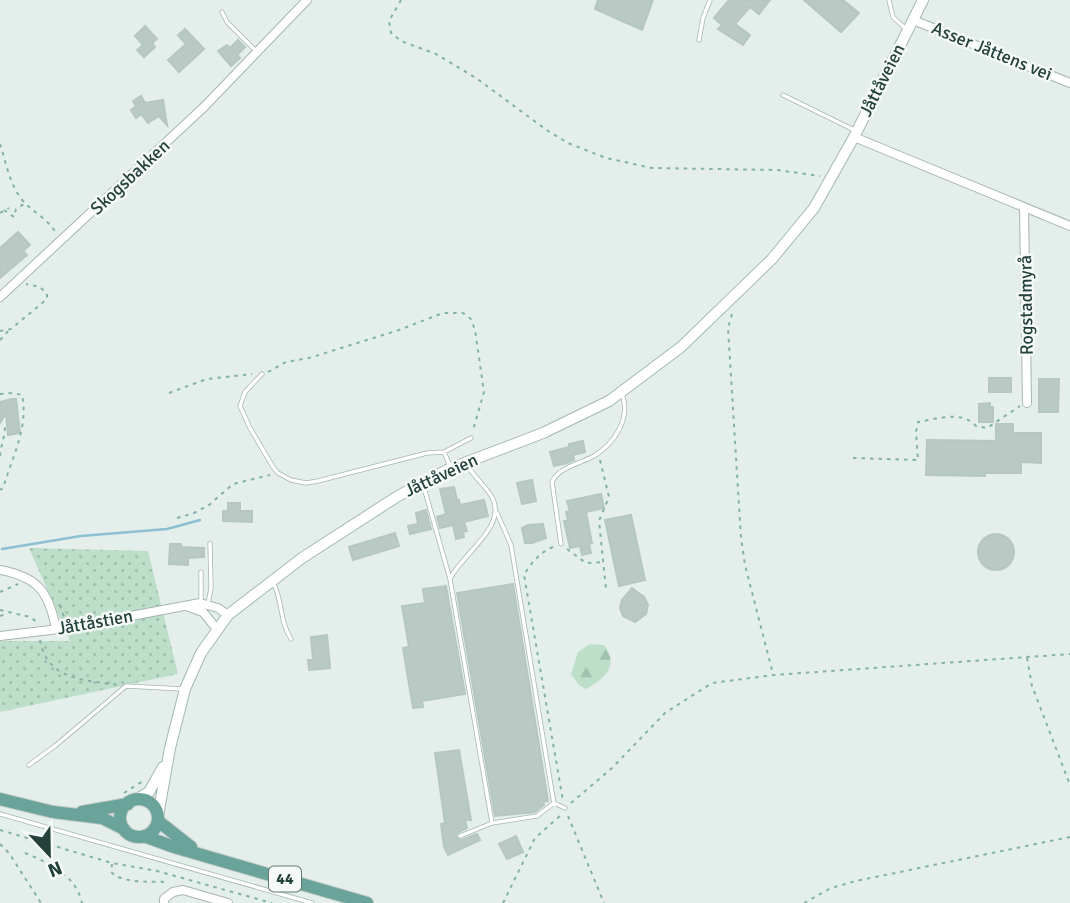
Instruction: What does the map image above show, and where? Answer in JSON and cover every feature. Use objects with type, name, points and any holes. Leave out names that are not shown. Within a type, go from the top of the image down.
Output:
[{"type":"main road","name":"Jåttåveien","points":[[128,799],[149,792],[161,774],[185,690],[201,653],[216,628],[228,615],[313,551],[422,482],[450,468],[543,433],[609,401],[681,347],[763,268],[814,208],[923,0]]},
{"type":"main road","name":"Jåttåveien","points":[[158,819],[170,748]]},
{"type":"main road","name":"44","points":[[0,799],[26,807],[102,818],[133,836],[144,836],[368,903]]},
{"type":"main road","name":"44","points":[[72,814],[128,799],[152,804],[158,819],[176,838],[203,855]]},
{"type":"main road","points":[[124,829],[121,818],[128,799]]},
{"type":"main road","points":[[144,836],[154,830],[158,819]]},
{"type":"street","name":"Skogsbakken","points":[[0,297],[204,107],[307,0]]},
{"type":"street","name":"Asser Jåttens vei","points":[[911,25],[1070,83]]},
{"type":"street","points":[[855,134],[1070,226]]},
{"type":"street","name":"Rogstadmyrå","points":[[1024,208],[1027,403]]},
{"type":"street","points":[[0,570],[25,577],[43,591],[48,599],[56,629]]},
{"type":"street","points":[[202,607],[228,615]]},
{"type":"street","points":[[202,607],[216,628]]},
{"type":"street","name":"Jåttåstien","points":[[0,636],[202,607]]},
{"type":"street","points":[[164,903],[164,899],[173,892],[183,890],[228,903]]},
{"type":"lane","points":[[699,40],[710,0]]},
{"type":"lane","name":"Jåttåveien","points":[[889,0],[893,17],[911,25]]},
{"type":"lane","points":[[222,12],[227,22],[257,53]]},
{"type":"lane","name":"Jåttåveien","points":[[783,95],[855,134]]},
{"type":"lane","points":[[262,374],[245,392],[240,406],[250,428],[278,473],[291,480],[306,483],[428,453],[444,452],[471,438]]},
{"type":"lane","points":[[561,544],[552,482],[556,474],[599,452],[617,432],[625,409],[621,392]]},
{"type":"lane","points":[[444,452],[450,468]]},
{"type":"lane","points":[[465,462],[492,496],[510,545],[554,803]]},
{"type":"lane","points":[[422,482],[450,579],[492,823]]},
{"type":"lane","points":[[450,579],[457,565],[494,524],[497,513]]},
{"type":"lane","points":[[202,607],[211,588],[210,544]]},
{"type":"lane","points":[[201,572],[202,607]]},
{"type":"lane","points":[[272,580],[280,597],[283,625],[291,639]]},
{"type":"lane","points":[[29,765],[126,686],[185,690]]},
{"type":"lane","points":[[554,803],[565,808]]},
{"type":"lane","points":[[460,836],[492,823],[537,816],[554,803]]},
{"type":"lane","points":[[0,814],[312,903]]},
{"type":"path","points":[[401,0],[389,26],[391,33],[408,44],[436,54],[476,78],[568,143],[606,158],[652,168],[777,170],[818,175],[830,181]]},
{"type":"path","points":[[0,144],[13,184],[25,203],[50,224],[60,243]]},
{"type":"path","points":[[0,170],[7,167]]},
{"type":"path","points":[[5,210],[14,217],[16,209],[25,203]]},
{"type":"path","points":[[0,213],[9,208]]},
{"type":"path","points":[[0,340],[47,299],[47,294],[40,287],[18,283]]},
{"type":"path","points":[[734,310],[727,328],[741,538],[745,565],[774,675]]},
{"type":"path","points":[[169,393],[218,377],[262,374],[286,362],[322,354],[399,330],[443,313],[463,313],[471,319],[475,330],[484,392],[471,438]]},
{"type":"path","points":[[0,331],[11,329]]},
{"type":"path","points":[[0,394],[22,395],[24,402],[21,438],[0,490]]},
{"type":"path","points":[[853,458],[918,460],[918,422],[954,416],[971,420],[976,426],[986,428],[1027,403]]},
{"type":"path","points":[[0,456],[5,426]]},
{"type":"path","points":[[599,452],[609,497],[599,522],[607,589]]},
{"type":"path","points":[[177,519],[209,505],[233,484],[278,473]]},
{"type":"path","points":[[604,562],[586,562],[561,544],[547,550],[530,565],[524,575],[565,808],[604,903]]},
{"type":"path","points":[[0,592],[10,586],[25,584]]},
{"type":"path","points":[[0,610],[35,620],[44,656],[55,669],[75,678],[126,686]]},
{"type":"path","points":[[0,616],[7,613]]},
{"type":"path","points":[[503,903],[535,838],[612,768],[665,713],[712,683],[774,675],[1070,654]]},
{"type":"path","points":[[1027,657],[1032,686],[1070,785]]},
{"type":"path","points":[[128,799],[144,780]]},
{"type":"path","points":[[0,830],[112,863],[157,871],[272,903]]},
{"type":"path","points":[[804,903],[831,888],[856,881],[1070,837]]},
{"type":"path","points":[[0,844],[9,853],[41,903]]},
{"type":"path","points":[[25,853],[54,865],[75,885],[82,903]]},
{"type":"path","points":[[112,863],[111,872],[114,876],[166,882],[173,892]]},
{"type":"green space","points":[[29,548],[148,551],[178,674],[0,712],[0,641],[70,641]]},
{"type":"green space","points":[[590,644],[604,645],[609,653],[610,666],[599,681],[586,689],[579,685],[571,674],[578,652]]},
{"type":"building","points":[[598,0],[653,0],[642,30],[595,9]]},
{"type":"building","points":[[729,0],[770,0],[759,14],[750,7],[735,24],[750,35],[743,45],[718,29],[722,25],[714,18]]},
{"type":"building","points":[[804,0],[843,0],[859,13],[841,32]]},
{"type":"building","points":[[145,26],[157,39],[152,43],[155,47],[144,57],[137,50],[143,45],[135,36]]},
{"type":"building","points":[[185,29],[204,49],[179,72],[168,60],[186,44],[178,35]]},
{"type":"building","points":[[238,40],[245,47],[237,55],[240,58],[231,66],[218,51],[227,45],[230,48]]},
{"type":"building","points":[[141,96],[145,103],[163,100],[167,125],[159,116],[148,123],[141,114],[136,118],[131,110],[136,106],[133,101]]},
{"type":"building","points":[[18,232],[30,245],[23,251],[27,255],[0,278],[0,248]]},
{"type":"building","points":[[989,378],[1011,378],[1011,392],[989,392]]},
{"type":"building","points":[[1039,379],[1059,379],[1058,412],[1039,412]]},
{"type":"building","points":[[16,399],[20,433],[8,435],[6,413],[0,423],[0,402]]},
{"type":"building","points":[[990,403],[990,407],[993,407],[993,422],[979,422],[979,404]]},
{"type":"building","points":[[996,424],[1013,424],[1013,433],[1041,433],[1041,463],[1021,462],[1021,473],[985,473],[985,476],[926,475],[927,440],[996,441]]},
{"type":"building","points":[[583,441],[585,452],[573,455],[574,460],[554,466],[550,452]]},
{"type":"building","points":[[532,480],[536,501],[522,504],[517,483]]},
{"type":"building","points":[[454,487],[460,505],[484,500],[488,516],[464,522],[467,531],[463,532],[464,537],[456,539],[453,525],[440,528],[437,517],[446,514],[440,489]]},
{"type":"building","points":[[601,494],[604,508],[586,512],[592,543],[589,544],[591,553],[582,555],[580,546],[570,548],[564,521],[568,521],[566,512],[570,511],[567,501]]},
{"type":"building","points":[[228,503],[240,503],[240,511],[252,511],[252,522],[223,521],[223,511],[228,511]]},
{"type":"building","points":[[426,510],[431,529],[410,534],[408,526],[418,524],[416,513]]},
{"type":"building","points":[[631,515],[645,580],[619,586],[605,520]]},
{"type":"building","points":[[543,524],[546,538],[525,543],[522,528]]},
{"type":"building","points":[[395,533],[399,546],[353,560],[349,547]]},
{"type":"building","points":[[996,534],[1009,539],[1014,552],[1009,565],[996,570],[983,565],[978,552],[983,539]]},
{"type":"building","points":[[170,544],[204,548],[204,557],[188,558],[188,565],[169,564]]},
{"type":"building","points":[[513,584],[548,801],[543,802],[544,805],[535,812],[495,816],[457,593]]},
{"type":"building","points":[[446,586],[465,694],[422,701],[423,707],[413,708],[403,648],[409,647],[402,606],[425,603],[423,589]]},
{"type":"building","points":[[632,588],[644,597],[648,605],[646,614],[635,622],[623,616],[620,608],[622,600]]},
{"type":"building","points":[[327,635],[330,668],[309,670],[308,660],[313,660],[311,637]]},
{"type":"building","points":[[459,750],[471,820],[465,820],[467,828],[457,833],[456,837],[461,840],[477,834],[480,840],[448,855],[444,847],[441,824],[445,823],[435,753]]},
{"type":"building","points":[[516,836],[523,852],[507,859],[499,844]]},
{"type":"waterway","points":[[2,549],[81,536],[167,529],[200,520]]}]
